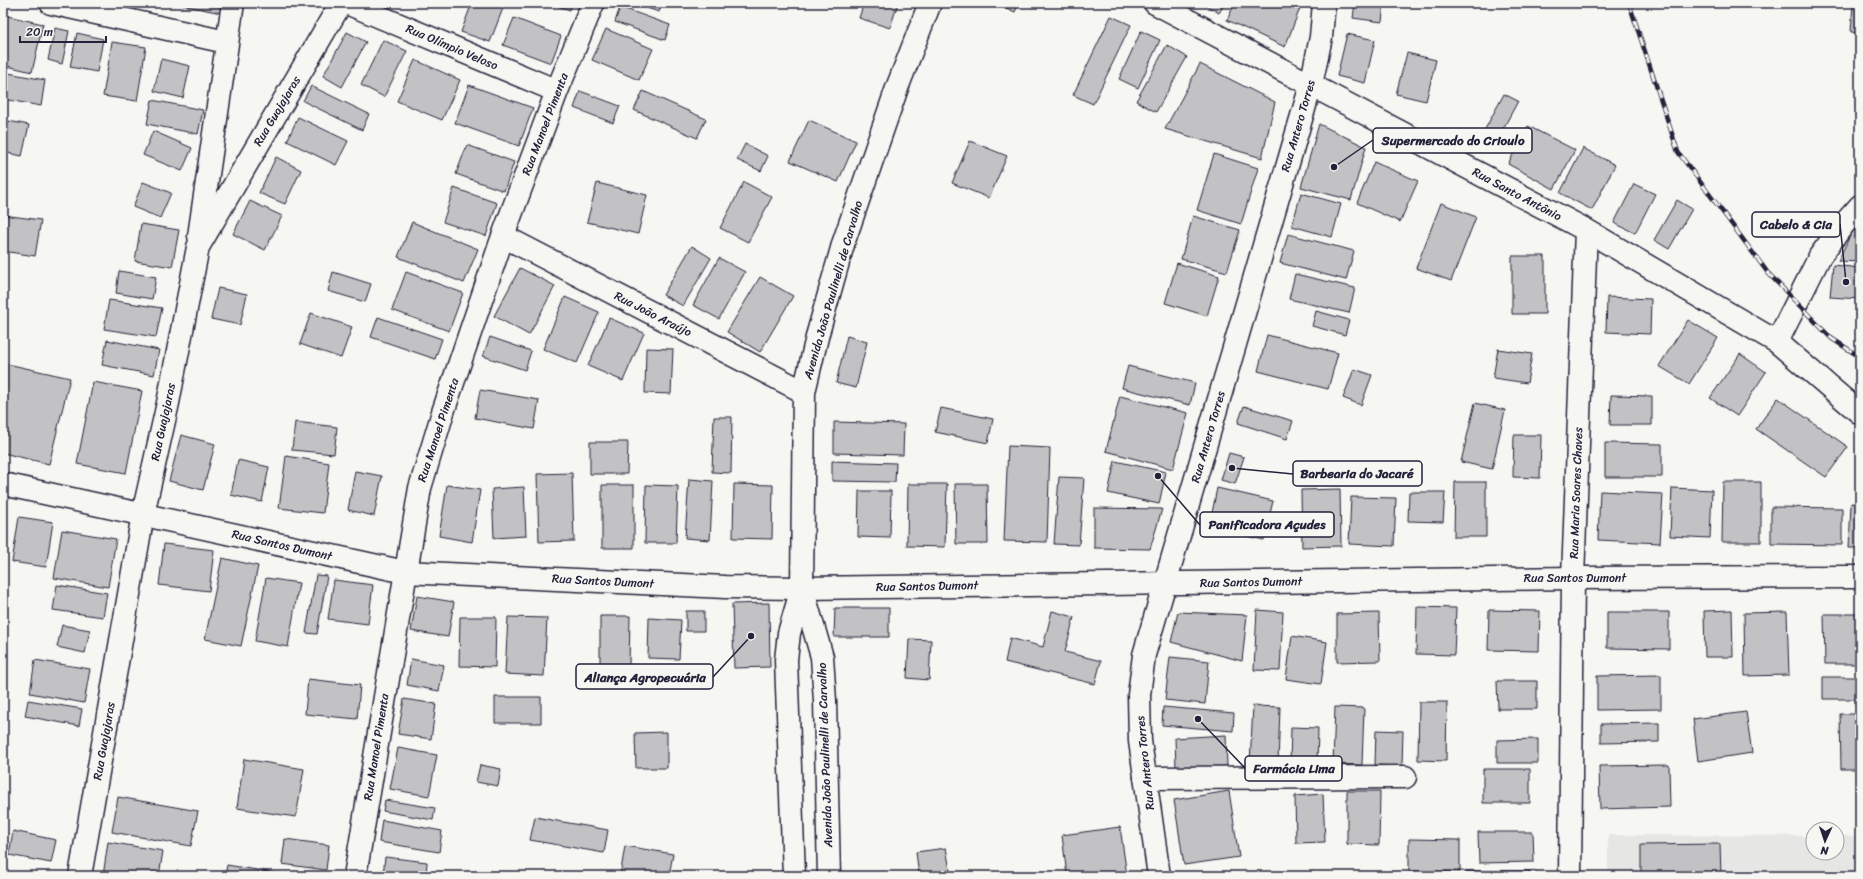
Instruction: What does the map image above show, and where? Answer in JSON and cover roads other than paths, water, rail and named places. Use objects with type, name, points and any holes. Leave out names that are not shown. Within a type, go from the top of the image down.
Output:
[{"type":"street","points":[[50,3],[226,42]]},
{"type":"street","points":[[198,247],[226,42],[233,3]]},
{"type":"street","name":"Rua Guajajaras","points":[[80,876],[143,514],[168,403],[198,247],[341,3]]},
{"type":"street","name":"Rua Olímpio Veloso","points":[[347,3],[557,91]]},
{"type":"street","name":"Rua Manoel Pimenta","points":[[355,876],[420,488],[443,412],[503,236],[557,91],[593,3]]},
{"type":"street","name":"Avenida João Paulinelli de Carvalho","points":[[794,876],[786,660],[789,633],[801,588],[804,392],[818,333],[844,241],[897,88],[930,3]]},
{"type":"street","name":"Rua Santo Antônio","points":[[1155,3],[1586,230],[1777,342],[1860,413]]},
{"type":"street","name":"Rua Antero Torres","points":[[1159,876],[1140,741],[1139,695],[1144,655],[1311,85],[1321,37],[1324,3]]},
{"type":"street","points":[[1777,342],[1820,256],[1843,225],[1860,206]]},
{"type":"street","name":"Rua Maria Soares Chaves","points":[[1570,876],[1573,578],[1586,230]]},
{"type":"street","name":"Rua João Araújo","points":[[503,236],[804,392]]},
{"type":"street","name":"Rua Santos Dumont","points":[[3,484],[405,572],[718,586],[801,588],[1573,578],[1860,577]]},
{"type":"street","name":"Avenida João Paulinelli de Carvalho","points":[[801,588],[822,657],[825,701],[829,876]]},
{"type":"street","points":[[1145,778],[1405,777]]},
{"type":"railway","points":[[1629,3],[1678,152],[1768,273],[1831,338],[1860,357]]},
{"type":"place","name":"Supermercado do Crioulo","points":[[1334,167]]},
{"type":"place","name":"Cabelo & Cia","points":[[1846,282]]},
{"type":"place","name":"Barbearia do Jacaré","points":[[1232,468]]},
{"type":"place","name":"Panificadora Açudes","points":[[1158,476]]},
{"type":"place","name":"Aliança Agropecuária","points":[[751,636]]},
{"type":"place","name":"Farmácia Lima","points":[[1198,719]]}]
